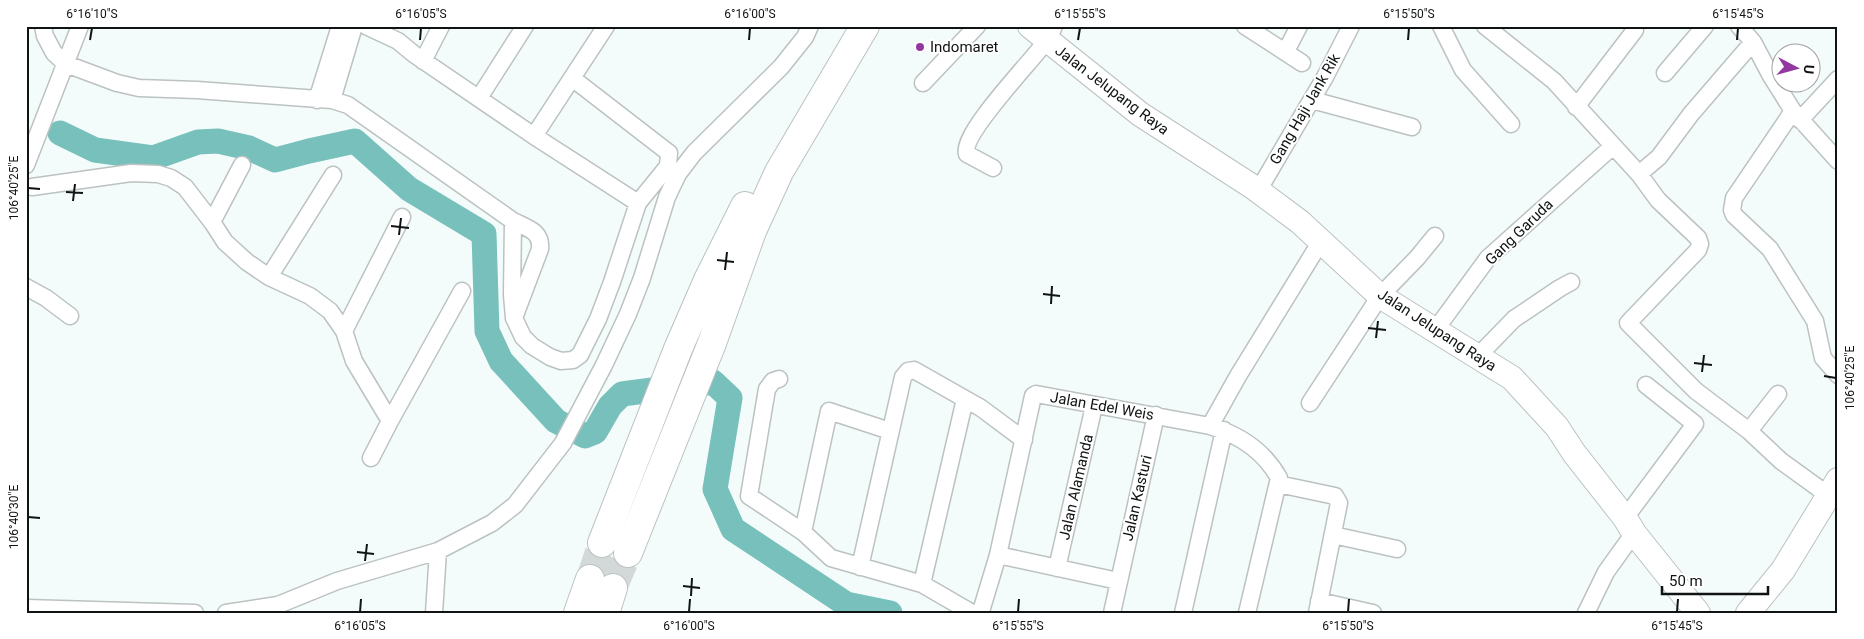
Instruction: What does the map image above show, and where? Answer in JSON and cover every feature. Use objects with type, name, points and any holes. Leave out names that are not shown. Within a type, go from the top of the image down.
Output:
[{"type":"highway","points":[[602,543],[678,349],[708,280],[801,97],[848,26]]},
{"type":"highway","points":[[628,553],[712,343],[752,231],[779,172],[865,26]]},
{"type":"highway","points":[[578,613],[603,593]]},
{"type":"street","points":[[43,26],[45,36],[54,53],[66,64],[117,83],[139,88],[197,90],[325,100],[348,105],[513,222],[536,232],[541,241],[540,248],[514,318]]},
{"type":"street","points":[[80,26],[34,141],[26,167],[33,178],[29,189],[131,173],[158,174],[171,178],[185,186],[225,242],[247,262],[269,277],[310,296],[330,311],[344,331],[354,361],[390,421]]},
{"type":"street","points":[[325,100],[340,26]]},
{"type":"street","points":[[325,100],[354,26]]},
{"type":"street","points":[[366,26],[398,41],[423,61],[534,136],[638,203]]},
{"type":"street","points":[[423,61],[441,26]]},
{"type":"street","points":[[479,98],[525,26]]},
{"type":"street","points":[[534,136],[606,26]]},
{"type":"street","points":[[226,613],[278,605],[337,580],[438,551],[492,523],[515,505],[563,443],[628,314],[642,278],[667,197],[678,174],[694,153],[781,67],[805,37],[810,26]]},
{"type":"street","points":[[923,83],[977,26]]},
{"type":"street","points":[[1245,26],[1302,63]]},
{"type":"street","points":[[1286,51],[1299,26]]},
{"type":"street","name":"Gang Haji Jank Rik","points":[[1258,191],[1312,100],[1351,26]]},
{"type":"street","points":[[1442,26],[1463,70],[1511,124]]},
{"type":"street","points":[[1485,26],[1554,81],[1639,174],[1658,200],[1698,238],[1700,244],[1698,250],[1628,323],[1696,391],[1749,431],[1781,461],[1833,488],[1783,570],[1748,613]]},
{"type":"street","points":[[1665,74],[1705,26]]},
{"type":"street","points":[[1739,26],[1753,42],[1771,76],[1796,115],[1838,161]]},
{"type":"street","points":[[1576,107],[1635,30]]},
{"type":"street","points":[[993,168],[967,154],[966,147],[1044,31]]},
{"type":"street","name":"Jalan Jelupang Raya","points":[[1044,31],[1140,114],[1258,191],[1300,222],[1380,296],[1436,329],[1512,378],[1556,427],[1698,613]]},
{"type":"street","points":[[1639,174],[1659,157],[1691,114],[1753,42]]},
{"type":"street","points":[[513,222],[512,295],[514,318],[522,337],[532,346],[550,357],[567,361],[573,360],[580,355],[598,319],[638,203],[668,166],[669,153],[572,78]]},
{"type":"street","points":[[1838,79],[1796,115],[1734,198],[1732,210],[1770,249],[1815,321],[1823,358],[1838,375]]},
{"type":"street","points":[[1312,100],[1412,127]]},
{"type":"street","name":"Gang Garuda","points":[[1436,329],[1488,258],[1613,146]]},
{"type":"street","points":[[212,222],[242,166]]},
{"type":"street","points":[[269,277],[333,175]]},
{"type":"street","points":[[344,331],[402,217]]},
{"type":"street","points":[[1310,404],[1380,296],[1417,258],[1435,236]]},
{"type":"street","points":[[1182,613],[1217,428],[1238,376],[1322,241]]},
{"type":"street","points":[[1478,356],[1514,319],[1571,282]]},
{"type":"street","points":[[26,287],[46,298],[70,316]]},
{"type":"street","points":[[371,458],[462,291]]},
{"type":"street","points":[[860,567],[903,377],[908,371],[914,370],[965,398],[1024,440]]},
{"type":"street","points":[[779,379],[773,381],[767,389],[749,496],[803,532],[830,558],[922,584],[972,613]]},
{"type":"street","points":[[1586,613],[1630,526],[1695,424],[1646,385]]},
{"type":"street","name":"Jalan Edel Weis","points":[[980,613],[998,555],[1032,399],[1036,394],[1217,428],[1245,440],[1262,455],[1280,478],[1278,484]]},
{"type":"street","points":[[1749,431],[1778,394]]},
{"type":"street","points":[[922,584],[965,398]]},
{"type":"street","name":"Jalan Alamanda","points":[[1057,568],[1094,406]]},
{"type":"street","points":[[803,532],[829,411],[890,431]]},
{"type":"street","name":"Jalan Kasturi","points":[[1112,613],[1156,416]]},
{"type":"street","points":[[1247,613],[1278,484],[1335,496],[1339,503],[1318,607],[1374,613]]},
{"type":"street","points":[[1333,535],[1397,548]]},
{"type":"street","points":[[434,613],[438,551]]},
{"type":"street","points":[[998,555],[1118,581]]},
{"type":"street","points":[[26,608],[195,613]]},
{"type":"waterway","points":[[60,133],[95,150],[153,158],[198,142],[218,141],[249,148],[275,160],[355,141],[409,189],[484,234],[487,331],[501,361],[556,421],[585,436],[595,432],[610,406],[622,394],[713,382],[730,398],[715,489],[733,529],[846,604],[890,613]]},
{"type":"tunnel","points":[[590,579],[602,543]]},
{"type":"tunnel","points":[[613,588],[628,553]]},
{"type":"place","name":"Indomaret","points":[[920,47]]}]
